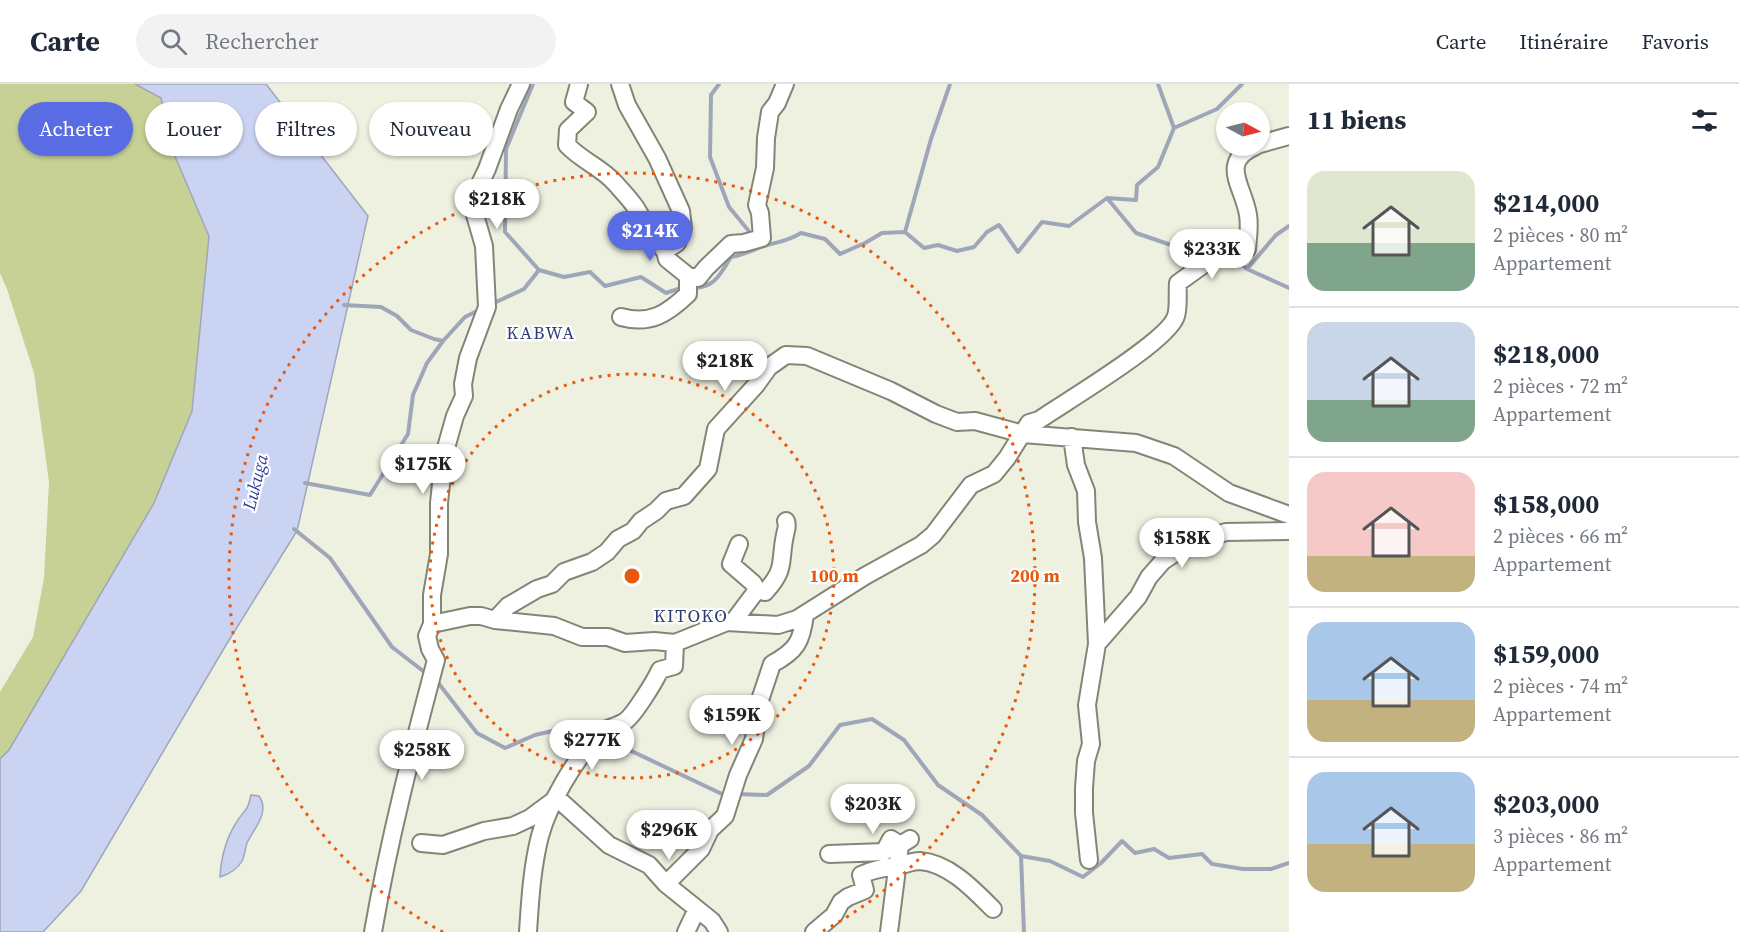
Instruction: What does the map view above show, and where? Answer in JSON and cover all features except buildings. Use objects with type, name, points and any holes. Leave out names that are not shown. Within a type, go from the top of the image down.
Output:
[{"type":"street","points":[[373,932],[389,848],[436,660],[427,636],[432,624],[432,595],[439,554],[439,503],[444,455],[455,416],[464,396],[463,384],[468,358],[487,307],[484,246],[475,215],[477,190],[521,84]]},
{"type":"street","points":[[579,84],[574,102],[587,112],[568,130],[567,145],[586,162],[602,169],[614,181],[636,209],[653,240],[665,251],[667,259],[688,276],[698,278],[732,244],[762,237],[757,205],[765,168],[766,138],[770,112],[777,104],[785,84]]},
{"type":"street","points":[[620,84],[627,105],[657,158],[681,211],[683,228],[677,243],[665,251]]},
{"type":"street","points":[[1270,142],[1289,136]]},
{"type":"street","points":[[432,624],[481,616],[495,621],[554,626],[582,637],[608,637],[625,643],[654,641],[675,643],[727,622],[778,625],[805,614],[865,576],[921,545],[933,535],[971,486],[994,474],[1029,423],[1039,420],[1160,337],[1176,317],[1178,283],[1210,260],[1247,249],[1249,216],[1235,174],[1236,162],[1240,156]]},
{"type":"street","points":[[621,317],[631,320],[644,319],[660,316],[674,308],[688,294],[688,276]]},
{"type":"street","points":[[495,621],[507,606],[537,589],[552,584],[564,572],[592,562],[607,552],[618,539],[633,531],[641,521],[666,501],[684,496],[708,469],[717,429],[770,367],[786,355],[807,356],[957,422],[975,421],[1023,434],[1136,443],[1174,456],[1229,493],[1289,515]]},
{"type":"street","points":[[1072,437],[1076,465],[1086,491],[1087,522],[1093,558],[1097,644],[1087,705],[1091,744],[1086,761],[1084,813],[1089,860]]},
{"type":"street","points":[[739,544],[731,564],[753,583],[757,590],[765,592],[776,580],[780,571],[788,527],[786,521]]},
{"type":"street","points":[[1097,644],[1138,597],[1149,577],[1163,561],[1190,543],[1226,532],[1289,531]]},
{"type":"street","points":[[733,622],[757,590]]},
{"type":"street","points":[[666,885],[701,849],[710,830],[725,816],[738,775],[754,740],[759,703],[772,664],[789,654],[799,640],[805,614]]},
{"type":"street","points":[[528,932],[540,836],[559,792],[583,752],[602,731],[626,721],[653,685],[660,670],[674,666],[675,643]]},
{"type":"street","points":[[557,798],[609,845],[649,865],[666,885],[712,921],[719,932]]},
{"type":"street","points":[[421,843],[443,844],[484,831],[513,826],[530,818],[557,798]]},
{"type":"street","points":[[829,854],[884,852],[891,839],[905,842],[897,866],[889,932]]},
{"type":"street","points":[[817,930],[834,915],[841,902],[865,890],[861,875],[875,868],[918,861],[939,865],[971,887],[993,909]]},
{"type":"street","points":[[686,932],[697,909]]},
{"type":"green space","points":[[0,84],[135,84],[161,98],[162,102],[145,102],[145,156],[175,156],[209,236],[192,411],[154,503],[9,750],[0,759],[0,692],[33,637],[44,578],[49,482],[34,373],[0,273]]},
{"type":"water","name":"Lukuga","points":[[135,84],[266,84],[280,102],[255,102],[255,156],[322,156],[368,216],[297,531],[226,645],[81,891],[43,932],[0,932],[0,759],[9,750],[154,503],[192,411],[209,236],[175,156],[243,156],[243,102],[162,102],[161,98]]},
{"type":"water","points":[[251,795],[259,796],[262,802],[260,820],[247,843],[240,864],[233,871],[220,877],[227,842],[232,829],[247,809]]},
{"type":"waterway","points":[[533,84],[506,149],[505,232],[539,270]]},
{"type":"waterway","points":[[719,84],[711,95],[710,157],[729,207],[753,236]]},
{"type":"waterway","points":[[905,232],[931,139],[950,84]]},
{"type":"waterway","points":[[1158,84],[1174,128]]},
{"type":"waterway","points":[[1107,198],[1136,200],[1137,185],[1158,167],[1174,128],[1217,109],[1242,84]]},
{"type":"waterway","points":[[691,288],[699,288],[716,280],[731,257],[787,240],[801,233],[825,239],[840,254],[882,233],[905,232],[924,248],[938,245],[957,251],[974,247],[987,232],[999,225],[1018,252],[1042,222],[1069,226],[1107,198],[1136,233],[1171,245],[1202,241],[1224,250]]},
{"type":"waterway","points":[[1247,269],[1276,235],[1289,226]]},
{"type":"waterway","points":[[1235,258],[1247,269],[1289,288]]},
{"type":"waterway","points":[[492,304],[524,289],[539,270],[564,277],[590,272],[605,286],[641,277],[666,293],[684,287]]},
{"type":"waterway","points":[[344,305],[381,307],[397,316],[411,330],[443,341],[465,317],[479,310]]},
{"type":"waterway","points":[[305,483],[370,495],[408,434],[413,395],[427,363],[443,341]]},
{"type":"waterway","points":[[294,529],[330,558],[392,647],[427,674]]},
{"type":"waterway","points":[[436,680],[477,733],[505,748],[535,735],[578,725],[594,733]]},
{"type":"waterway","points":[[738,794],[767,795],[809,766],[840,725],[872,719],[904,740],[938,785],[982,815],[1021,856],[1050,861],[1083,877],[1101,863],[1122,841],[1135,853],[1154,849],[1169,858],[1202,854],[1212,864],[1243,869],[1271,869],[1289,863]]},
{"type":"waterway","points":[[604,738],[722,794],[728,794]]},
{"type":"waterway","points":[[1021,856],[1024,932]]},
{"type":"district","name":"KABWA","points":[[541,332]]},
{"type":"district","name":"KITOKO","points":[[691,615]]}]
